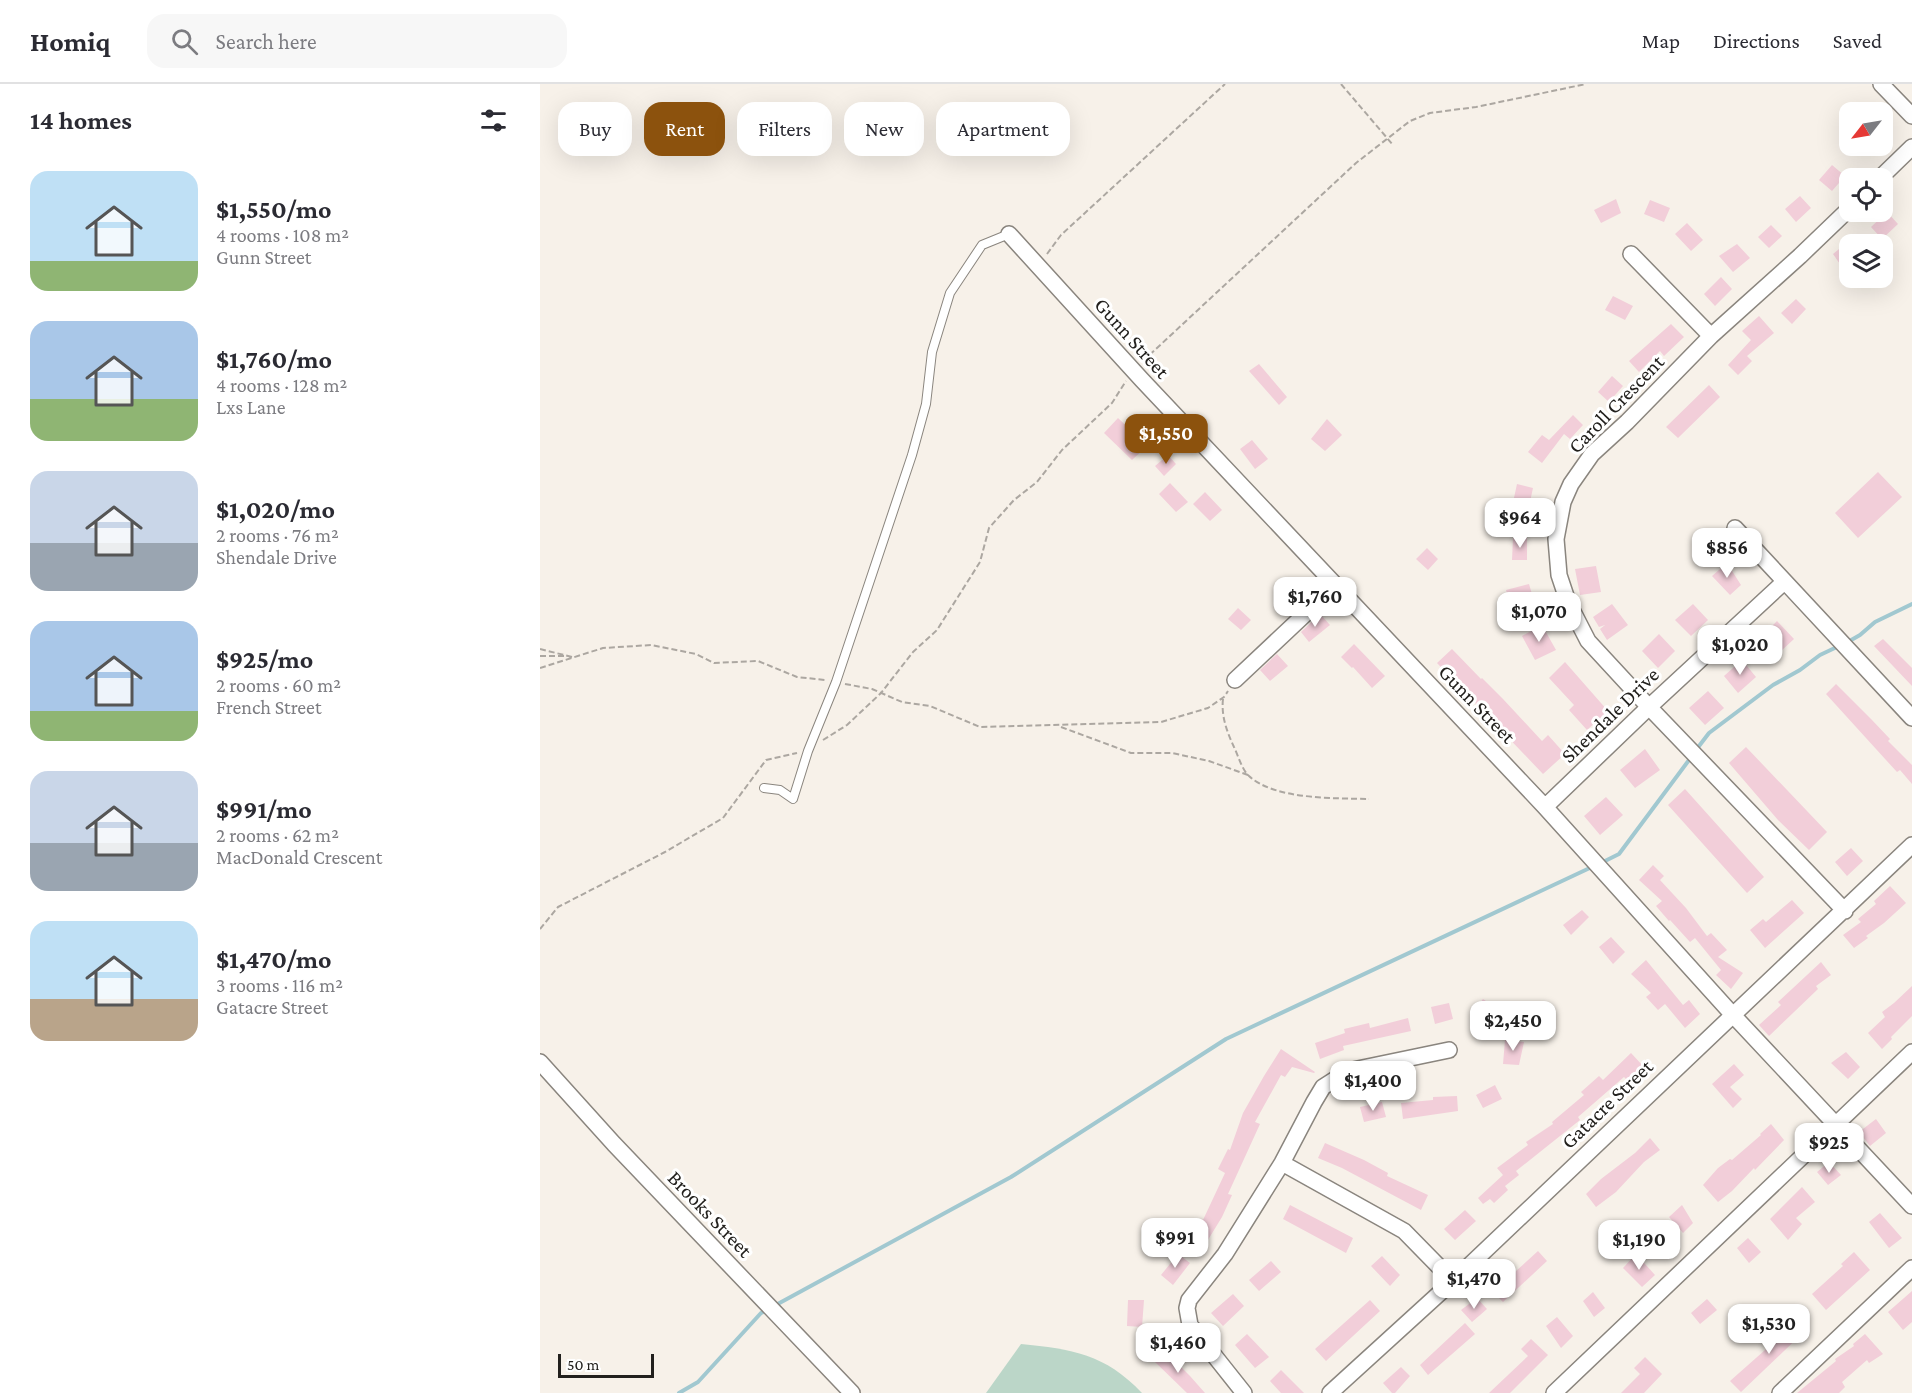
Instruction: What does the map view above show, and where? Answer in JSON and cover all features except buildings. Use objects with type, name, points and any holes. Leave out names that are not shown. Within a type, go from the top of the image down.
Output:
[{"type":"street","points":[[1881,84],[1912,116]]},
{"type":"street","points":[[1890,168],[1912,147]]},
{"type":"street","name":"Caroll Crescent","points":[[1839,218],[1711,336],[1627,422],[1592,454],[1571,484],[1558,520],[1556,539],[1559,575],[1574,616],[1597,652],[1845,911]]},
{"type":"street","name":"Gunn Street","points":[[1009,234],[1132,371],[1545,807],[1732,1014],[1912,1206]]},
{"type":"street","points":[[1631,254],[1711,336]]},
{"type":"street","points":[[1735,528],[1912,718]]},
{"type":"street","name":"Shendale Drive","points":[[1545,807],[1784,582]]},
{"type":"street","points":[[1235,680],[1335,586]]},
{"type":"street","name":"Gatacre Street","points":[[1330,1393],[1453,1281],[1912,845]]},
{"type":"street","points":[[1244,1393],[1190,1325],[1187,1308],[1189,1300],[1225,1254],[1282,1163],[1323,1087],[1347,1071],[1449,1050]]},
{"type":"street","points":[[1554,1393],[1912,1052]]},
{"type":"street","name":"Brooks Street","points":[[540,1062],[625,1156],[852,1393]]},
{"type":"street","points":[[1282,1163],[1404,1231],[1453,1281]]},
{"type":"street","points":[[1780,1393],[1912,1268]]},
{"type":"lane","points":[[764,788],[780,790],[793,799],[808,751],[836,682],[912,455],[926,404],[933,352],[950,293],[982,245],[1009,234]]},
{"type":"path","points":[[1038,267],[1061,235],[1225,84]]},
{"type":"path","points":[[1341,84],[1394,145]]},
{"type":"path","points":[[540,929],[558,907],[665,852],[723,818],[766,760],[808,751],[847,725],[881,693],[913,651],[937,630],[980,562],[989,528],[1014,500],[1037,483],[1062,450],[1112,403],[1132,371],[1356,163],[1410,121],[1430,113],[1476,107],[1586,84]]},
{"type":"path","points":[[540,668],[603,648],[651,645],[696,654],[714,663],[758,661],[797,677],[872,689],[902,702],[930,706],[980,727],[1161,722],[1208,708],[1224,698]]},
{"type":"path","points":[[540,649],[575,657]]},
{"type":"path","points":[[540,656],[575,657]]},
{"type":"path","points":[[1235,680],[1224,698],[1222,713],[1231,740],[1248,775]]},
{"type":"path","points":[[1059,726],[1131,753],[1172,753],[1209,761],[1248,775],[1276,791],[1321,798],[1369,799]]},
{"type":"green space","points":[[1021,1344],[1056,1348],[1087,1356],[1115,1370],[1142,1393],[986,1393]]},
{"type":"waterway","points":[[1846,643],[1875,622],[1912,604]]},
{"type":"waterway","points":[[1696,750],[1709,733],[1773,685],[1800,670],[1820,655],[1839,646]]},
{"type":"waterway","points":[[1601,863],[1619,854],[1692,756]]},
{"type":"waterway","points":[[774,1306],[1011,1177],[1226,1039],[1594,866]]},
{"type":"waterway","points":[[679,1393],[698,1382],[761,1313],[768,1310]]}]
